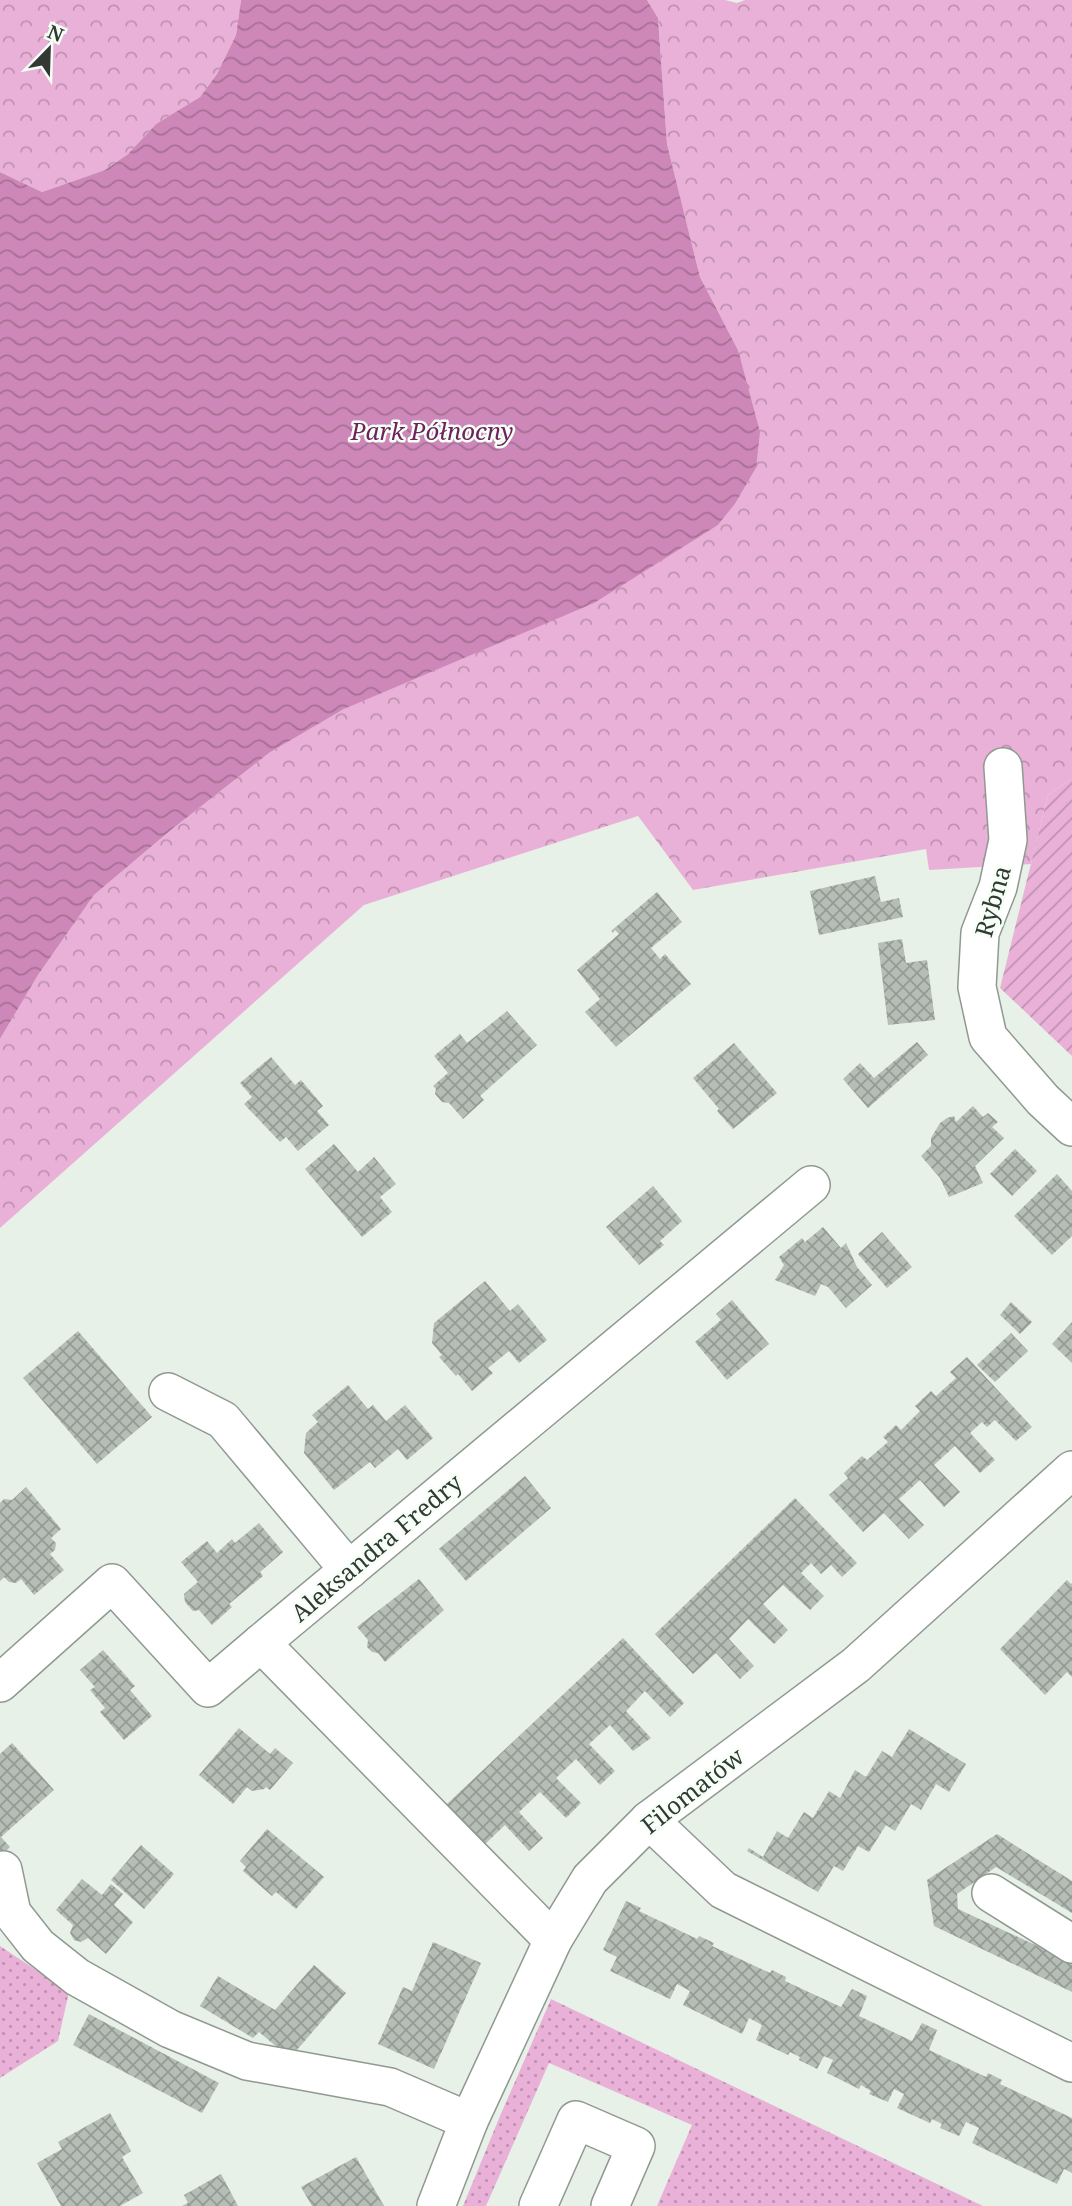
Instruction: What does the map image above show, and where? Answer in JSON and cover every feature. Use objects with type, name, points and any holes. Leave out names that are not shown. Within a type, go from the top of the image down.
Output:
[{"type":"street","name":"Rybna","points":[[1003,766],[1008,840],[998,887],[980,933],[977,986],[988,1037],[1043,1100],[1072,1127]]},
{"type":"street","name":"Aleksandra Fredry","points":[[0,1683],[112,1583],[208,1688],[811,1185]]},
{"type":"street","points":[[168,1392],[223,1420],[349,1570]]},
{"type":"street","name":"Filomatów","points":[[436,2206],[469,2121],[553,1940],[590,1879],[649,1820],[856,1665],[1072,1470]]},
{"type":"street","points":[[261,1643],[553,1940]]},
{"type":"street","points":[[649,1820],[723,1889],[1072,2063]]},
{"type":"street","points":[[3,1870],[12,1913],[38,1946],[77,1977],[170,2029],[247,2061],[390,2087],[469,2121]]},
{"type":"street","points":[[991,1893],[1072,1944]]},
{"type":"street","points":[[538,2206],[576,2120],[636,2146],[610,2206]]},
{"type":"green space","points":[[0,0],[241,0],[236,35],[217,74],[200,97],[156,124],[128,154],[105,170],[42,192],[0,172]]},
{"type":"green space","points":[[647,0],[725,0],[737,3],[745,0],[1072,0],[1072,778],[1048,795],[1031,864],[929,870],[926,849],[693,890],[638,816],[364,905],[0,1228],[0,1039],[38,975],[94,895],[269,753],[344,709],[718,525],[735,504],[756,468],[738,350],[700,277],[667,144],[658,18]]},
{"type":"green space","points":[[1072,778],[1072,1056],[1000,988],[1048,795]]},
{"type":"green space","points":[[0,1946],[69,1992],[58,2041],[0,2078]]},
{"type":"green space","points":[[551,1999],[983,2206],[657,2206],[692,2125],[549,2063],[486,2206],[463,2206]]},
{"type":"water","points":[[241,0],[647,0],[658,18],[667,144],[700,277],[738,350],[760,432],[756,468],[735,504],[718,525],[594,603],[344,709],[269,753],[94,895],[38,975],[0,1039],[0,172],[42,192],[105,170],[128,154],[156,124],[200,97],[217,74],[236,35]]},
{"type":"building","points":[[875,876],[881,902],[899,898],[903,917],[819,935],[810,891]]},
{"type":"building","points":[[657,892],[682,922],[651,948],[660,959],[665,954],[691,984],[616,1047],[585,1012],[600,999],[577,970],[619,934],[615,930],[613,933],[611,931]]},
{"type":"building","points":[[902,939],[906,963],[927,960],[935,1020],[888,1025],[878,943]]},
{"type":"building","points":[[507,1011],[537,1045],[480,1096],[484,1100],[463,1119],[449,1103],[442,1102],[435,1094],[436,1089],[433,1086],[448,1073],[434,1056],[460,1034],[467,1043]]},
{"type":"building","points":[[917,1042],[928,1055],[868,1108],[843,1079],[860,1063],[874,1078]]},
{"type":"building","points":[[734,1043],[777,1093],[733,1129],[693,1078]]},
{"type":"building","points":[[271,1057],[295,1085],[301,1080],[323,1106],[317,1111],[329,1125],[298,1151],[286,1137],[280,1142],[244,1104],[252,1097],[240,1083]]},
{"type":"building","points":[[973,1106],[983,1117],[988,1113],[998,1122],[992,1127],[1004,1138],[975,1166],[983,1183],[949,1197],[940,1178],[921,1156],[931,1146],[931,1138],[940,1123],[954,1116],[956,1122]]},
{"type":"building","points":[[334,1144],[358,1172],[374,1157],[396,1184],[380,1197],[392,1212],[362,1237],[305,1169]]},
{"type":"building","points":[[1015,1149],[1037,1171],[1012,1196],[990,1174]]},
{"type":"building","points":[[1057,1174],[1072,1191],[1072,1236],[1052,1255],[1014,1216]]},
{"type":"building","points":[[653,1186],[682,1221],[660,1241],[664,1245],[639,1265],[606,1227]]},
{"type":"building","points":[[823,1227],[841,1248],[846,1243],[857,1267],[872,1285],[846,1308],[828,1287],[821,1284],[815,1296],[775,1280],[784,1265],[779,1257],[802,1238],[805,1242]]},
{"type":"building","points":[[882,1232],[912,1267],[887,1288],[858,1254]]},
{"type":"building","points":[[485,1281],[510,1311],[518,1304],[547,1340],[519,1363],[509,1351],[488,1368],[493,1373],[472,1391],[439,1357],[442,1355],[432,1343],[434,1323]]},
{"type":"building","points":[[732,1300],[769,1344],[727,1380],[695,1342],[721,1320],[716,1314]]},
{"type":"building","points":[[1011,1302],[1032,1322],[1020,1334],[1000,1315]]},
{"type":"building","points":[[1072,1322],[1072,1363],[1052,1344]]},
{"type":"building","points":[[78,1331],[152,1417],[97,1464],[23,1378]]},
{"type":"building","points":[[1011,1333],[1028,1351],[995,1382],[977,1365]]},
{"type":"building","points":[[967,1357],[1032,1427],[1016,1441],[995,1420],[987,1427],[982,1422],[970,1433],[995,1460],[980,1473],[955,1446],[934,1465],[960,1492],[944,1507],[920,1480],[899,1499],[924,1525],[909,1539],[884,1513],[863,1532],[829,1495],[848,1478],[844,1473],[862,1456],[867,1460],[888,1442],[883,1437],[896,1425],[901,1430],[920,1411],[915,1406],[931,1391],[936,1396],[956,1378],[950,1372]]},
{"type":"building","points":[[348,1385],[368,1409],[373,1405],[386,1421],[405,1405],[433,1438],[407,1460],[398,1449],[375,1468],[370,1462],[334,1490],[304,1453],[306,1433],[318,1422],[312,1415]]},
{"type":"building","points":[[525,1476],[551,1508],[466,1581],[439,1549]]},
{"type":"building","points":[[26,1487],[61,1529],[51,1538],[56,1543],[55,1550],[50,1554],[64,1570],[34,1595],[21,1579],[16,1583],[9,1582],[4,1577],[0,1581],[0,1503],[4,1499],[12,1500]]},
{"type":"building","points":[[795,1498],[857,1563],[842,1577],[831,1565],[821,1574],[811,1563],[801,1573],[824,1596],[810,1610],[783,1585],[763,1604],[788,1630],[774,1644],[748,1619],[729,1639],[754,1666],[740,1679],[716,1653],[693,1674],[655,1634]]},
{"type":"building","points":[[259,1523],[283,1552],[260,1572],[263,1576],[229,1604],[232,1607],[212,1625],[199,1610],[193,1611],[185,1602],[184,1594],[198,1582],[181,1562],[207,1541],[217,1553],[232,1539],[235,1543]]},
{"type":"building","points":[[419,1579],[444,1610],[385,1662],[378,1653],[367,1647],[368,1640],[357,1627]]},
{"type":"building","points":[[1067,1580],[1072,1583],[1072,1677],[1067,1672],[1045,1695],[1000,1649]]},
{"type":"building","points":[[623,1638],[684,1703],[670,1717],[645,1691],[626,1711],[651,1738],[633,1751],[610,1725],[589,1744],[615,1771],[600,1785],[576,1759],[556,1778],[581,1803],[566,1818],[540,1792],[519,1812],[543,1838],[529,1851],[505,1825],[483,1846],[446,1805]]},
{"type":"building","points":[[103,1650],[135,1686],[130,1690],[152,1716],[124,1740],[100,1712],[105,1708],[90,1690],[95,1687],[80,1670]]},
{"type":"building","points":[[239,1728],[270,1754],[275,1748],[293,1763],[270,1790],[266,1787],[252,1791],[247,1787],[233,1804],[199,1775]]},
{"type":"building","points":[[909,1729],[966,1764],[949,1792],[936,1784],[921,1810],[911,1804],[895,1831],[886,1825],[869,1852],[858,1846],[843,1871],[834,1866],[818,1892],[747,1851],[749,1848],[763,1857],[777,1831],[788,1838],[804,1812],[813,1818],[829,1791],[840,1798],[855,1770],[866,1777],[882,1751],[892,1757]]},
{"type":"building","points":[[12,1743],[54,1790],[1,1837],[10,1847],[0,1857],[0,1754]]},
{"type":"building","points":[[267,1829],[324,1877],[296,1909],[276,1892],[272,1896],[243,1871],[246,1867],[240,1861]]},
{"type":"building","points":[[997,1834],[1072,1881],[1072,1913],[996,1867],[957,1894],[958,1909],[1072,1962],[1072,1992],[934,1926],[927,1880]]},
{"type":"building","points":[[141,1845],[174,1874],[144,1909],[111,1880]]},
{"type":"building","points":[[82,1879],[102,1895],[111,1884],[123,1894],[114,1905],[133,1922],[106,1954],[88,1938],[81,1942],[74,1940],[70,1933],[73,1925],[56,1910]]},
{"type":"building","points":[[626,1901],[641,1908],[639,1911],[697,1939],[699,1936],[714,1943],[712,1946],[770,1973],[772,1970],[786,1977],[785,1981],[841,2007],[852,1989],[867,1996],[859,2016],[912,2041],[922,2023],[937,2030],[929,2050],[986,2077],[988,2073],[1002,2080],[1000,2084],[1072,2118],[1072,2173],[1064,2169],[1057,2184],[972,2143],[979,2128],[966,2122],[959,2136],[940,2128],[942,2124],[932,2119],[930,2123],[897,2108],[904,2094],[894,2089],[888,2102],[869,2094],[871,2091],[861,2085],[859,2089],[827,2073],[833,2060],[824,2056],[817,2069],[790,2052],[788,2055],[756,2040],[762,2025],[749,2018],[742,2034],[683,2005],[690,1991],[677,1984],[670,1999],[610,1971],[617,1957],[603,1950]]},
{"type":"building","points":[[433,1942],[481,1963],[434,2069],[378,2044],[403,1987],[412,1991]]},
{"type":"building","points":[[314,1965],[346,1993],[290,2058],[259,2032],[253,2038],[200,2006],[218,1976],[275,2010]]},
{"type":"building","points":[[89,2014],[219,2083],[202,2113],[73,2045]]},
{"type":"building","points":[[110,2113],[131,2151],[122,2157],[143,2193],[120,2206],[61,2206],[37,2163],[62,2149],[58,2142]]},
{"type":"building","points":[[356,2157],[384,2206],[312,2206],[301,2187]]},
{"type":"building","points":[[221,2174],[238,2206],[182,2206],[188,2203],[184,2195]]},
{"type":"park label","name":"Park Północny","points":[[432,430]]}]
